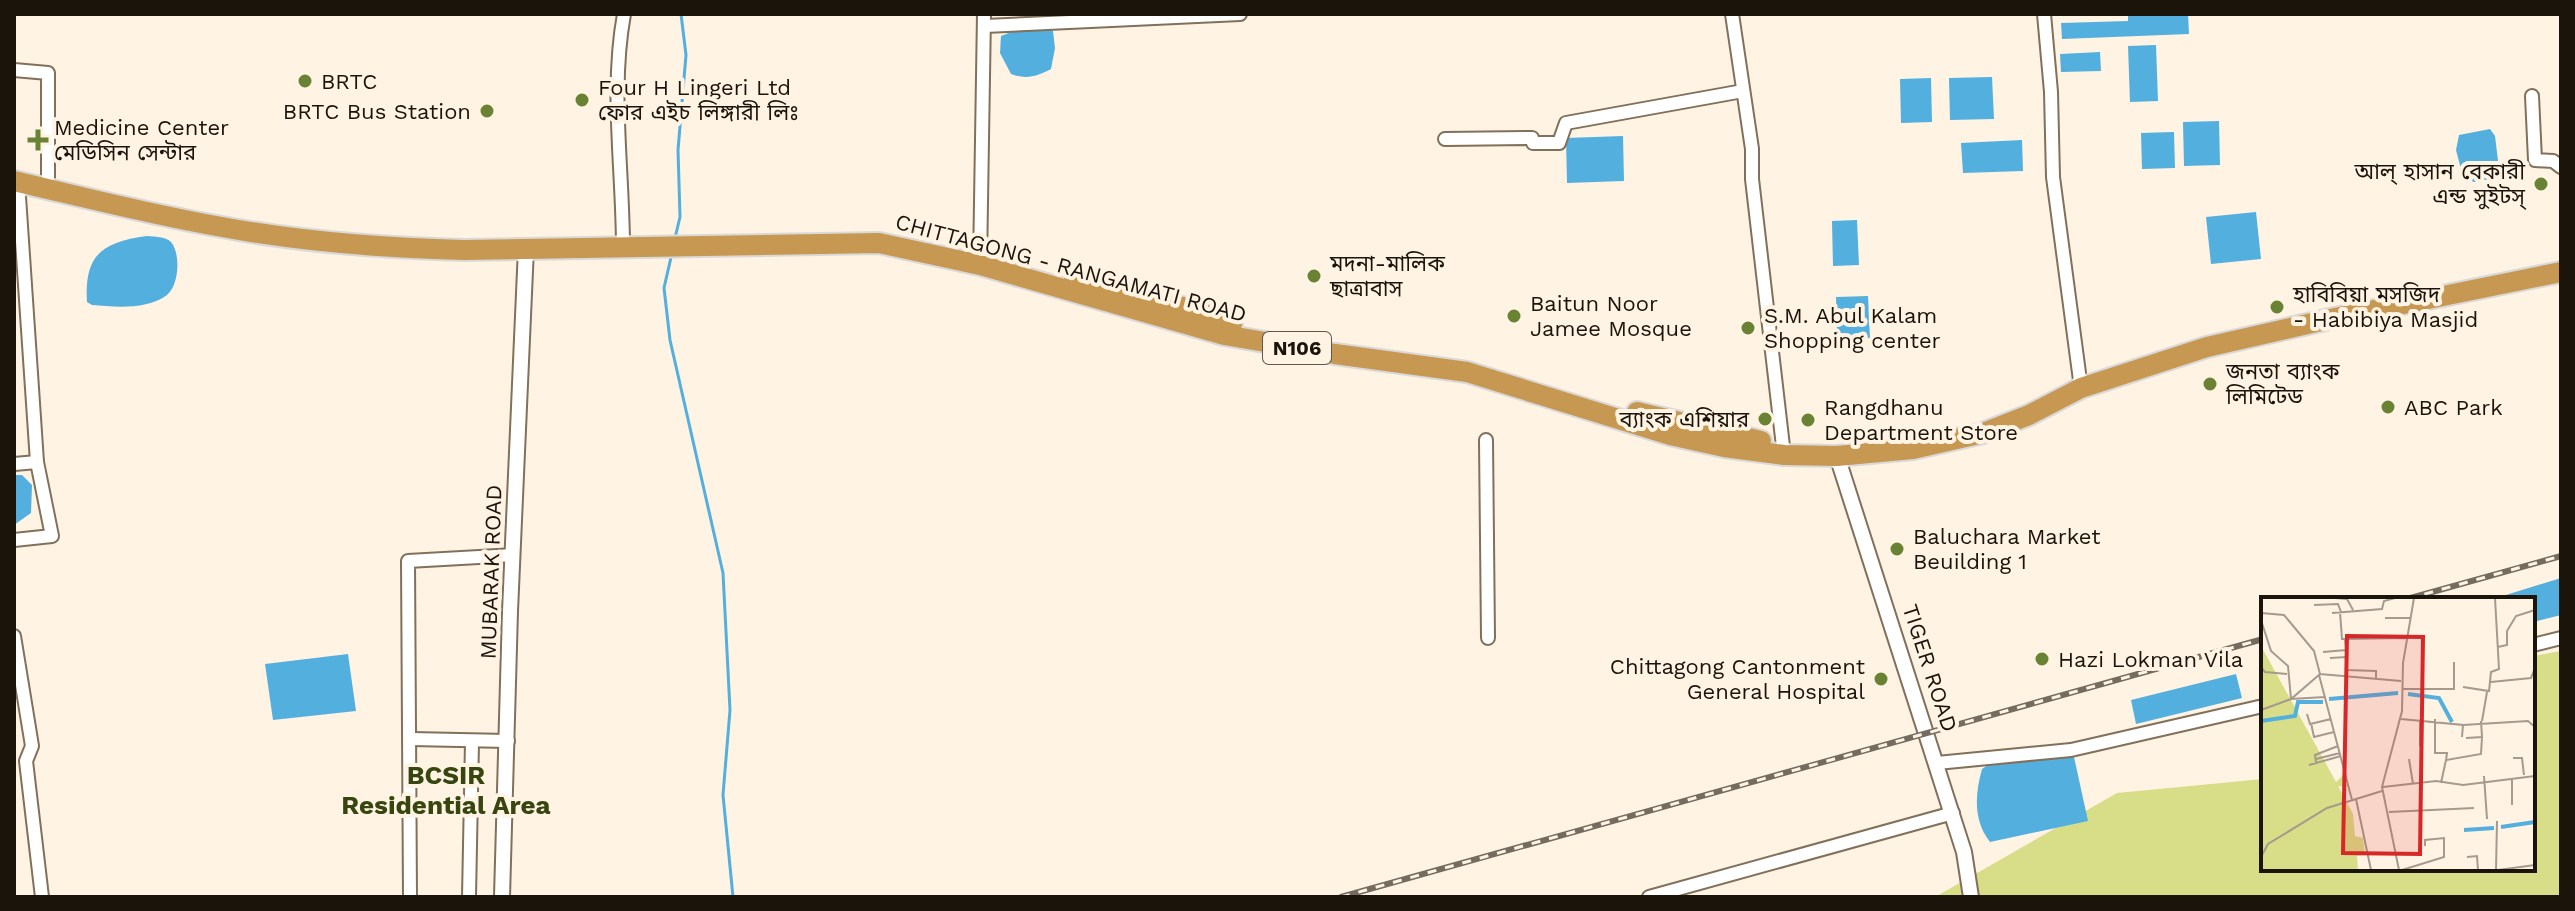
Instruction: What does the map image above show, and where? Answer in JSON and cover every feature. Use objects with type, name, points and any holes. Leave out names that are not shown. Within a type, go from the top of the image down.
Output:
[{"type":"highway","name":"CHITTAGONG - RANGAMATI ROAD","points":[[15,177],[221,227],[304,240],[396,248],[526,248],[623,243]]},
{"type":"highway","name":"CHITTAGONG - RANGAMATI ROAD","points":[[15,177],[48,177],[135,198],[294,225],[378,233],[623,243],[879,243],[980,259],[1224,335],[1467,372],[1670,435],[1724,447],[1837,456],[1913,449],[1983,433],[2029,415],[2129,359],[2201,337],[2561,259]]},
{"type":"highway","name":"CHITTAGONG - RANGAMATI ROAD","points":[[1784,450],[1889,439],[1964,426],[2080,384],[2207,347],[2370,310],[2561,272]]},
{"type":"street","points":[[623,243],[617,85],[619,38],[624,14]]},
{"type":"street","points":[[980,259],[984,20],[1240,14]]},
{"type":"street","points":[[1732,14],[1784,450]]},
{"type":"street","points":[[2044,14],[2051,92],[2053,177],[2080,384]]},
{"type":"street","points":[[14,70],[48,73],[48,177]]},
{"type":"street","points":[[1445,139],[1532,138],[1533,143],[1559,143],[1566,123],[1743,91]]},
{"type":"street","points":[[2532,96],[2535,160],[2553,161],[2561,167]]},
{"type":"street","points":[[14,540],[52,536],[37,462],[15,177]]},
{"type":"street","name":"MUBARAK ROAD","points":[[502,897],[526,248]]},
{"type":"street","points":[[1486,440],[1488,638]]},
{"type":"street","name":"TIGER ROAD","points":[[1837,456],[1953,813],[1964,852],[1971,897]]},
{"type":"street","points":[[14,464],[37,462]]},
{"type":"street","points":[[410,897],[408,561],[513,555]]},
{"type":"street","points":[[14,636],[32,746],[26,761],[42,897]]},
{"type":"street","points":[[2535,644],[2561,638]]},
{"type":"street","points":[[1937,763],[2071,750],[2261,706]]},
{"type":"street","points":[[411,739],[508,741]]},
{"type":"street","points":[[469,897],[472,742]]},
{"type":"street","points":[[1649,897],[1953,813]]},
{"type":"green space","points":[[2561,651],[2561,897],[1935,897],[2117,793],[2261,779],[2261,871],[2535,871],[2535,656]]},
{"type":"water","points":[[2128,14],[2188,14],[2189,34],[2062,39],[2061,23],[2128,21]]},
{"type":"water","points":[[1014,31],[1053,31],[1055,48],[1051,69],[1032,76],[1011,74],[1000,53],[1001,36]]},
{"type":"water","points":[[2156,45],[2158,101],[2130,102],[2128,46]]},
{"type":"water","points":[[2100,52],[2101,71],[2061,72],[2060,54]]},
{"type":"water","points":[[1992,77],[1994,119],[1950,120],[1949,78]]},
{"type":"water","points":[[1931,78],[1932,122],[1901,123],[1900,79]]},
{"type":"water","points":[[2219,121],[2220,165],[2184,166],[2183,122]]},
{"type":"water","points":[[2490,129],[2495,136],[2500,177],[2474,182],[2463,177],[2456,150],[2459,135]]},
{"type":"water","points":[[2174,132],[2175,168],[2142,169],[2141,133]]},
{"type":"water","points":[[1623,136],[1624,181],[1567,183],[1566,138]]},
{"type":"water","points":[[2022,140],[2023,171],[1963,173],[1961,143]]},
{"type":"water","points":[[2256,212],[2261,259],[2211,264],[2206,217]]},
{"type":"water","points":[[1857,220],[1859,265],[1833,266],[1832,221]]},
{"type":"water","points":[[147,236],[166,239],[174,247],[176,277],[167,295],[150,303],[131,306],[92,305],[87,302],[89,273],[99,254],[118,242]]},
{"type":"water","points":[[1868,296],[1870,338],[1837,339],[1836,297]]},
{"type":"water","points":[[14,475],[22,475],[32,485],[31,513],[14,525]]},
{"type":"water","points":[[2561,578],[2561,615],[2535,622],[2535,597],[2499,597]]},
{"type":"water","points":[[348,654],[356,711],[273,720],[265,664]]},
{"type":"water","points":[[2236,674],[2242,698],[2136,724],[2131,700]]},
{"type":"water","points":[[2074,757],[2088,821],[1990,842],[1984,834],[1977,807],[1982,769],[1991,763]]},
{"type":"waterway","points":[[675,238],[680,217],[678,150],[686,55],[681,14]]},
{"type":"waterway","points":[[672,253],[664,288],[670,340],[723,573],[730,710],[723,795],[733,897]]},
{"type":"railway","points":[[2414,597],[2561,556]]},
{"type":"railway","points":[[1341,897],[2261,640]]},
{"type":"place","name":"BRTC","points":[[305,81]]},
{"type":"place","name":"Four H Lingeri Ltd ফোর এইচ লিঙ্গারী লিঃ","points":[[582,100]]},
{"type":"place","name":"BRTC Bus Station","points":[[487,111]]},
{"type":"place","name":"Medicine Center মেডিসিন সেন্টার","points":[[38,140]]},
{"type":"place","name":"আল্ হাসান বেকারী এন্ড সুইটস্","points":[[2541,184]]},
{"type":"place","name":"মদনা-মালিক ছাত্রাবাস","points":[[1314,276]]},
{"type":"place","name":"হাবিবিয়া মসজিদ - Habibiya Masjid","points":[[2277,307]]},
{"type":"place","name":"Baitun Noor Jamee Mosque","points":[[1514,316]]},
{"type":"place","name":"S.M. Abul Kalam Shopping center","points":[[1748,328]]},
{"type":"place","name":"জনতা ব্যাংক লিমিটেড","points":[[2210,384]]},
{"type":"place","name":"ABC Park","points":[[2388,407]]},
{"type":"place","name":"ব্যাংক এশিয়ার","points":[[1765,419]]},
{"type":"place","name":"Rangdhanu Department Store","points":[[1808,420]]},
{"type":"place","name":"Baluchara Market Beuilding 1","points":[[1897,549]]},
{"type":"place","name":"Hazi Lokman Vila","points":[[2042,659]]},
{"type":"place","name":"Chittagong Cantonment General Hospital","points":[[1881,679]]},
{"type":"district","name":"BCSIR Residential Area","points":[[446,790]]}]
